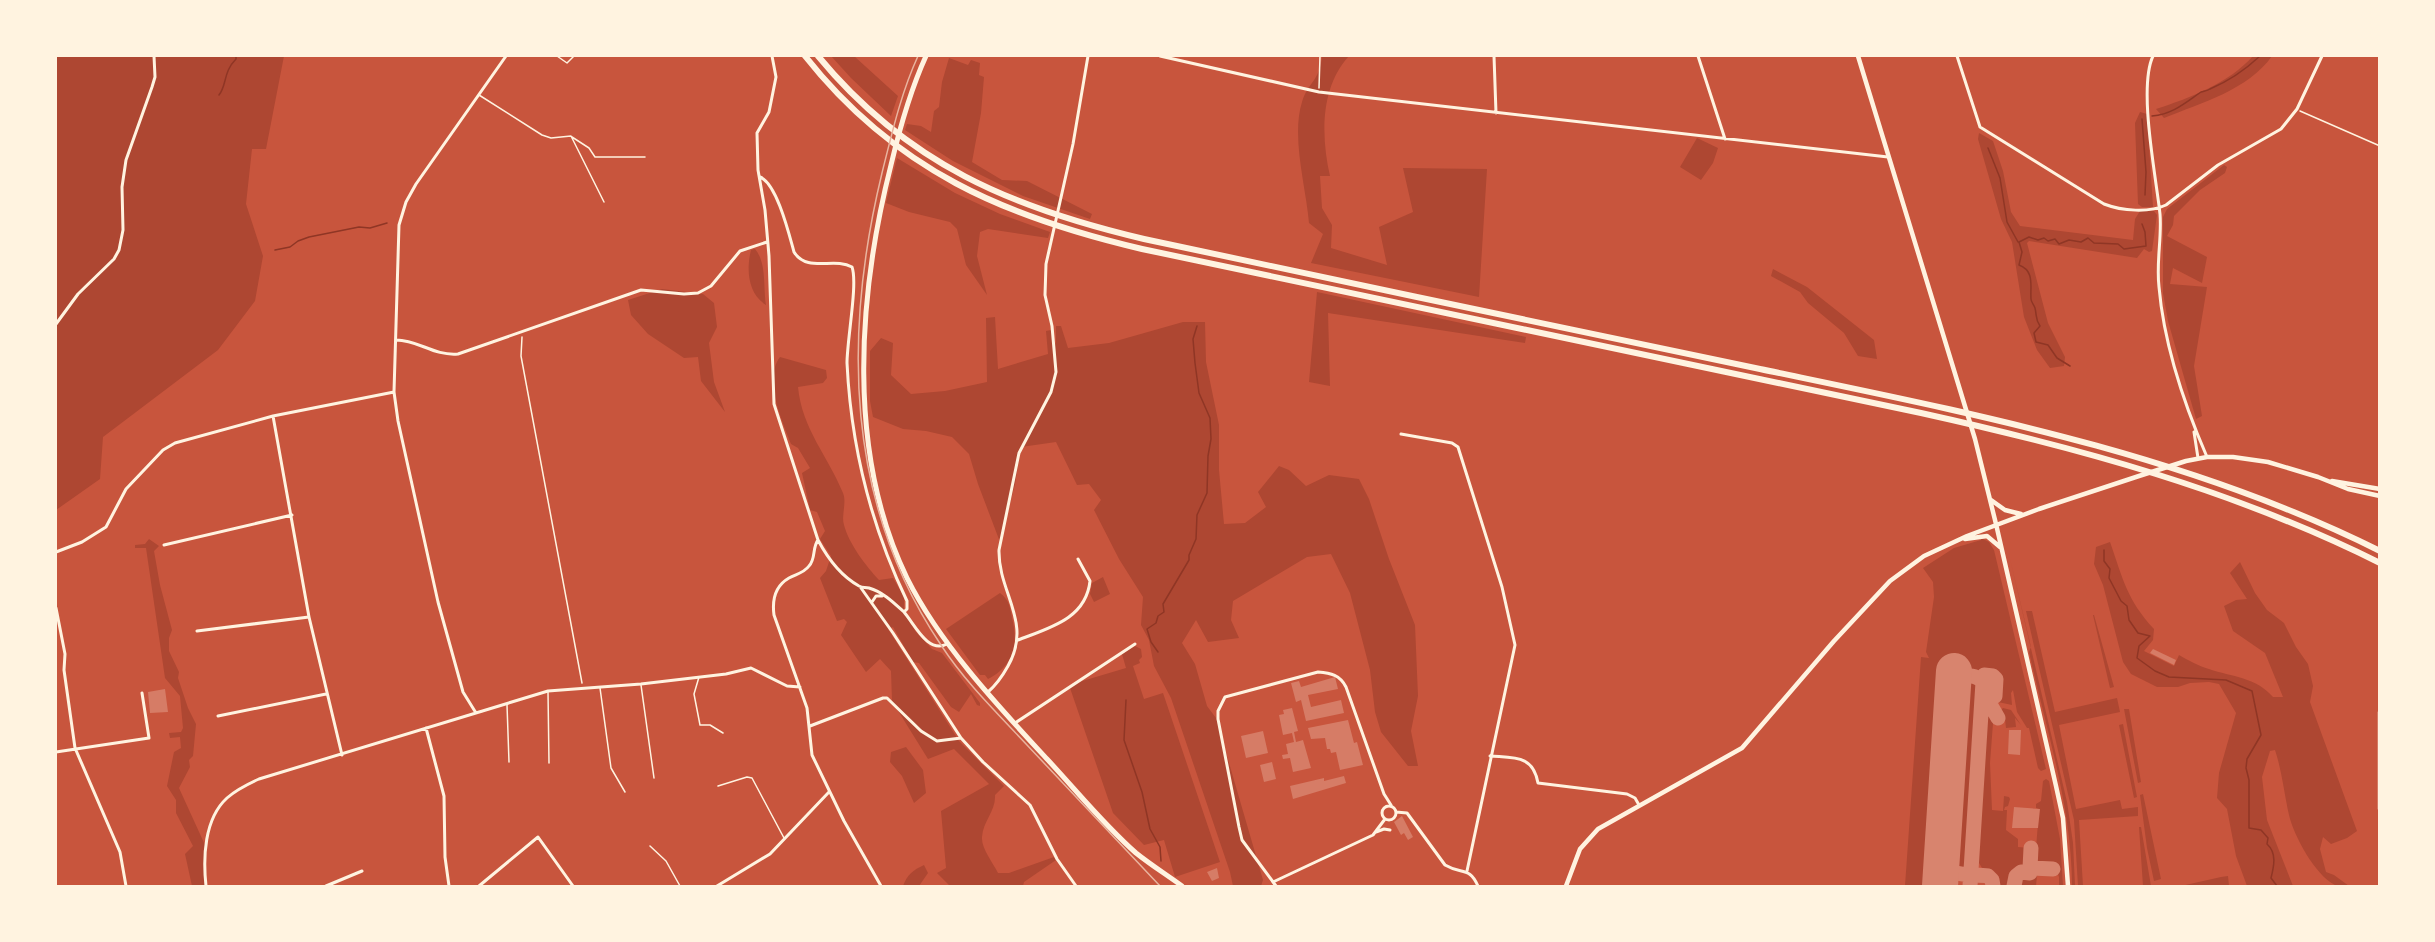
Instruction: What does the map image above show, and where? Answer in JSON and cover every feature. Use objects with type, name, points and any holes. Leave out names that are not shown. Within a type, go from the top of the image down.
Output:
[{"type":"highway","points":[[805,56],[852,107],[910,156],[990,202],[1059,227],[1142,249],[1931,416],[2042,442],[2160,475],[2276,516],[2379,563]]},
{"type":"highway","points":[[818,56],[869,110],[928,156],[994,192],[1062,217],[1144,239],[1924,404],[2044,432],[2178,470],[2279,506],[2377,550]]},
{"type":"main road","points":[[926,56],[892,156],[874,238],[866,307],[865,382],[869,437],[880,504],[894,548],[919,599],[987,693],[1130,847],[1182,886]]},
{"type":"main road","points":[[1858,56],[1975,439],[1991,500],[2056,786],[2064,828],[2068,886]]},
{"type":"main road","points":[[1566,886],[1577,856],[1588,838],[1605,824],[1742,748],[1875,596],[1908,567],[1951,543],[2022,514],[2207,457],[2256,460],[2318,477],[2379,489]]},
{"type":"main road","points":[[2318,477],[2348,489],[2379,496]]},
{"type":"main road","points":[[1991,500],[2010,512],[2022,514]]},
{"type":"main road","points":[[1951,543],[1987,536],[2002,549]]},
{"type":"main road","points":[[2379,712],[2379,809]]},
{"type":"street","points":[[56,324],[78,294],[114,259],[119,250],[123,230],[123,173],[152,87],[154,56]]},
{"type":"street","points":[[476,713],[462,692],[438,602],[398,421],[394,392],[399,225],[416,184],[506,56]]},
{"type":"street","points":[[772,56],[776,77],[769,112],[757,133],[759,177],[767,242],[775,408],[818,540],[839,569],[860,587],[872,602],[961,738],[983,762],[1025,799],[1057,859],[1076,886]]},
{"type":"street","points":[[987,693],[1013,657],[1018,640],[1017,624],[999,562],[999,550],[1019,453],[1051,392],[1056,372],[1045,285],[1046,264],[1073,144],[1088,56]]},
{"type":"street","points":[[1160,56],[1319,92],[1890,157]]},
{"type":"street","points":[[1494,56],[1496,113]]},
{"type":"street","points":[[1698,56],[1725,140]]},
{"type":"street","points":[[1957,56],[1980,127],[2104,204],[2123,209],[2158,208],[2166,205],[2218,165],[2270,137],[2288,122],[2297,109],[2322,56]]},
{"type":"street","points":[[2153,56],[2149,69],[2148,98],[2158,208],[2157,259],[2161,310],[2194,430],[2198,459]]},
{"type":"street","points":[[759,177],[765,179],[772,190],[794,252],[800,259],[811,263],[849,265],[854,272],[847,347],[848,384],[855,441],[884,552],[907,601],[907,609],[904,612]]},
{"type":"street","points":[[396,340],[407,340],[442,355],[458,354],[641,291],[698,293],[711,286],[740,251],[767,242]]},
{"type":"street","points":[[56,552],[69,548],[106,527],[126,489],[164,450],[175,443],[273,416],[394,392]]},
{"type":"street","points":[[273,416],[309,617],[342,755]]},
{"type":"street","points":[[2194,430],[2207,457]]},
{"type":"street","points":[[1401,434],[1452,443],[1462,454],[1502,587],[1515,645],[1467,871]]},
{"type":"street","points":[[164,545],[292,515]]},
{"type":"street","points":[[818,540],[814,546],[812,564],[780,585],[773,602],[774,615],[807,708],[813,755],[881,886]]},
{"type":"street","points":[[1018,640],[1077,612],[1085,601],[1090,581],[1078,560]]},
{"type":"street","points":[[860,587],[868,588],[884,596],[904,612],[931,645],[942,647],[949,643]]},
{"type":"street","points":[[872,602],[876,596],[884,596]]},
{"type":"street","points":[[56,608],[65,654],[64,670],[75,748],[120,852],[126,886]]},
{"type":"street","points":[[197,631],[309,617]]},
{"type":"street","points":[[1014,724],[1135,644]]},
{"type":"street","points":[[206,886],[204,857],[207,834],[225,800],[239,789],[259,779],[548,691],[641,684],[751,668],[787,686],[800,687]]},
{"type":"street","points":[[1276,886],[1242,840],[1218,720],[1219,709],[1225,697],[1318,672],[1331,673],[1340,678],[1346,687],[1384,794],[1396,812],[1407,813],[1446,866],[1453,870],[1467,871],[1474,877],[1478,886]]},
{"type":"street","points":[[56,752],[149,738],[142,693]]},
{"type":"street","points":[[218,716],[326,694]]},
{"type":"street","points":[[810,726],[887,698],[921,731],[937,741],[961,738]]},
{"type":"street","points":[[426,728],[444,796],[445,864],[449,886]]},
{"type":"street","points":[[1490,756],[1529,763],[1536,769],[1538,783],[1628,794],[1635,798],[1639,805]]},
{"type":"street","points":[[717,886],[770,854],[830,791]]},
{"type":"street","points":[[1385,819],[1382,810],[1385,806],[1391,805]]},
{"type":"street","points":[[1385,819],[1392,819],[1396,812]]},
{"type":"street","points":[[1376,832],[1385,819]]},
{"type":"street","points":[[1273,882],[1376,832],[1384,829],[1390,830]]},
{"type":"street","points":[[479,886],[537,837],[573,886]]},
{"type":"street","points":[[326,886],[362,871]]},
{"type":"lane","points":[[557,56],[567,63],[574,56]]},
{"type":"lane","points":[[478,95],[542,135],[551,138],[571,136],[589,148],[596,158],[645,157]]},
{"type":"lane","points":[[571,136],[604,202]]},
{"type":"lane","points":[[699,676],[694,694],[700,725],[710,725],[723,733]]},
{"type":"lane","points":[[641,684],[654,778]]},
{"type":"lane","points":[[600,687],[611,768],[625,792]]},
{"type":"lane","points":[[548,691],[549,763]]},
{"type":"lane","points":[[507,704],[509,762]]},
{"type":"lane","points":[[718,786],[747,777],[752,778],[784,839]]},
{"type":"lane","points":[[650,846],[666,861],[680,886]]},
{"type":"path","points":[[1319,92],[1320,56]]},
{"type":"path","points":[[2297,109],[2379,146]]},
{"type":"path","points":[[522,336],[520,356],[583,688]]},
{"type":"shaded area","points":[[56,56],[284,56],[266,149],[252,149],[246,204],[263,256],[255,301],[218,350],[103,437],[100,479],[56,510]]},
{"type":"shaded area","points":[[831,56],[854,56],[898,96],[891,116],[851,78]]},
{"type":"shaded area","points":[[1322,56],[1349,56],[1339,68],[1333,82],[1325,113],[1325,145],[1330,176],[1320,176],[1322,208],[1332,225],[1331,248],[1387,265],[1379,227],[1413,212],[1403,168],[1487,169],[1479,297],[1311,263],[1323,234],[1309,223],[1298,131],[1302,102],[1319,71]]},
{"type":"shaded area","points":[[2253,56],[2272,56],[2262,68],[2237,87],[2164,118],[2156,109],[2195,95],[2221,82]]},
{"type":"shaded area","points":[[949,58],[968,65],[971,60],[980,63],[979,75],[984,77],[981,113],[972,162],[1002,180],[1027,181],[1092,214],[1090,219],[1023,196],[953,161],[905,130],[907,124],[921,126],[931,132],[934,111],[939,107],[942,82]]},
{"type":"shaded area","points":[[2140,112],[2147,114],[2153,207],[2142,207],[2138,204],[2135,123]]},
{"type":"shaded area","points":[[1979,133],[1993,141],[2003,171],[2011,212],[2020,226],[2133,240],[2135,219],[2140,211],[2154,211],[2157,215],[2152,251],[2144,249],[2137,258],[2029,241],[2027,243],[2048,323],[2065,357],[2064,366],[2050,368],[2037,350],[2024,317],[2012,242],[2001,219],[1978,139]]},
{"type":"shaded area","points":[[1697,138],[1718,148],[1713,163],[1701,180],[1680,167]]},
{"type":"shaded area","points":[[897,158],[955,193],[1000,214],[1050,232],[1048,238],[988,229],[980,232],[977,256],[987,295],[966,265],[957,229],[950,222],[909,212],[886,203]]},
{"type":"shaded area","points":[[2224,165],[2227,167],[2225,173],[2200,190],[2174,216],[2173,225],[2167,236],[2207,257],[2202,283],[2173,268],[2170,284],[2207,287],[2194,366],[2202,416],[2196,419],[2168,321],[2163,293],[2163,217],[2167,209]]},
{"type":"shaded area","points":[[755,249],[763,268],[766,305],[755,295],[750,281],[749,258],[751,250]]},
{"type":"shaded area","points":[[1773,269],[1807,287],[1874,340],[1877,359],[1858,356],[1844,333],[1808,303],[1800,292],[1771,276]]},
{"type":"shaded area","points":[[662,289],[703,294],[714,303],[717,327],[709,343],[714,382],[725,412],[701,381],[698,357],[684,358],[648,334],[631,315],[628,300]]},
{"type":"shaded area","points":[[1317,292],[1526,337],[1525,343],[1328,313],[1330,386],[1309,382]]},
{"type":"shaded area","points":[[995,317],[998,369],[1048,354],[1046,331],[1051,330],[1056,345],[1056,326],[1061,326],[1068,348],[1109,343],[1183,322],[1205,322],[1206,362],[1219,425],[1219,470],[1224,524],[1245,523],[1266,507],[1258,492],[1279,466],[1289,470],[1306,486],[1329,475],[1359,479],[1369,499],[1415,625],[1418,696],[1411,731],[1418,766],[1408,766],[1381,732],[1375,712],[1370,670],[1350,593],[1331,554],[1307,557],[1233,601],[1231,620],[1239,638],[1208,642],[1196,620],[1182,643],[1195,664],[1207,706],[1216,718],[1263,880],[1261,886],[1233,886],[1171,698],[1154,666],[1149,640],[1141,625],[1143,597],[1119,559],[1094,510],[1101,500],[1089,484],[1077,485],[1056,442],[1021,447],[1015,484],[1000,542],[969,454],[952,437],[903,429],[873,417],[870,401],[870,351],[881,338],[893,343],[891,375],[911,394],[945,391],[987,382],[986,318]]},
{"type":"shaded area","points":[[780,357],[826,370],[827,378],[823,383],[798,387],[800,402],[810,429],[843,493],[843,521],[846,532],[854,547],[879,580],[893,578],[904,597],[904,613],[916,632],[932,649],[942,653],[980,703],[980,706],[977,705],[971,694],[959,712],[951,707],[919,663],[913,662],[893,627],[888,629],[959,741],[1004,786],[995,795],[994,806],[983,831],[983,846],[998,873],[1009,873],[1054,857],[1056,860],[1024,882],[1023,886],[950,886],[937,873],[946,868],[941,811],[989,784],[954,749],[928,759],[892,701],[891,671],[880,659],[866,672],[841,635],[847,622],[844,619],[837,621],[820,578],[826,571],[831,556],[820,539],[825,531],[817,512],[810,510],[802,473],[810,468],[798,448],[791,444],[776,400],[773,377]]},
{"type":"shaded area","points":[[1981,538],[1989,542],[1994,550],[2046,769],[2041,771],[2038,768],[2029,728],[2017,712],[2013,690],[2012,705],[1998,702],[2000,673],[1945,670],[1930,886],[1905,886],[1921,657],[1929,658],[1926,652],[1934,597],[1933,582],[1923,568],[1954,548],[1981,540]]},
{"type":"shaded area","points":[[149,539],[159,546],[154,551],[172,630],[169,638],[169,651],[179,672],[178,678],[196,724],[193,756],[189,760],[190,767],[179,788],[205,845],[206,886],[192,886],[185,854],[193,846],[176,813],[176,800],[167,786],[174,752],[181,748],[180,737],[170,738],[169,733],[181,732],[183,728],[180,696],[165,678],[146,548],[135,548],[135,545],[145,544]]},
{"type":"shaded area","points":[[2110,542],[2132,598],[2154,629],[2153,640],[2144,651],[2174,666],[2179,655],[2205,668],[2251,681],[2273,697],[2283,697],[2265,653],[2233,631],[2224,606],[2236,600],[2247,599],[2230,573],[2240,562],[2255,593],[2267,610],[2284,623],[2308,664],[2313,686],[2310,702],[2357,831],[2331,844],[2323,837],[2320,849],[2326,872],[2349,886],[2337,886],[2327,880],[2300,844],[2289,815],[2275,750],[2270,751],[2262,777],[2267,820],[2293,886],[2247,886],[2236,856],[2227,809],[2217,798],[2219,773],[2236,713],[2219,684],[2209,682],[2190,683],[2178,687],[2157,687],[2131,674],[2123,662],[2103,585],[2094,564],[2096,547]]},
{"type":"shaded area","points":[[1103,577],[1110,594],[1094,602],[1090,594],[1092,583]]},
{"type":"shaded area","points":[[1000,593],[1010,607],[1015,637],[1014,646],[1003,668],[988,679],[985,675],[980,675],[946,629]]},
{"type":"shaded area","points":[[2026,611],[2032,611],[2055,712],[2117,698],[2120,712],[2059,725],[2076,809],[2120,800],[2122,809],[2138,807],[2138,816],[2079,820],[2083,886],[2078,886],[2074,820]]},
{"type":"shaded area","points":[[2094,615],[2114,687],[2110,688]]},
{"type":"shaded area","points":[[1135,646],[1141,649],[1140,663],[1133,666],[1144,699],[1163,693],[1220,862],[1175,877],[1164,840],[1144,845],[1113,813],[1070,688],[1079,682],[1126,668],[1122,654]]},
{"type":"shaded area","points":[[2031,648],[2067,802],[2073,843],[2075,886],[2072,886],[2071,856],[2063,798],[2029,652]]},
{"type":"shaded area","points":[[1966,681],[1977,682],[1980,689],[1969,861],[1959,870],[1952,865],[1950,860],[1962,688]]},
{"type":"shaded area","points":[[2003,708],[2011,710],[2021,725],[2015,718],[2016,727],[2006,728],[2005,719],[2000,711]]},
{"type":"shaded area","points":[[1986,709],[1993,723],[1990,763],[1992,810],[2003,811],[2004,796],[2009,797],[2008,806],[2004,810],[2007,810],[2006,830],[2018,839],[2018,847],[2030,848],[2028,870],[2015,874],[2013,886],[1998,886],[1995,875],[1982,868],[1975,856]]},
{"type":"shaded area","points":[[2124,709],[2129,709],[2141,782],[2138,783]]},
{"type":"shaded area","points":[[2123,724],[2137,797],[2134,798],[2119,725]]},
{"type":"shaded area","points":[[906,747],[923,770],[926,793],[914,803],[902,776],[890,762],[891,752]]},
{"type":"shaded area","points":[[2046,779],[2049,781],[2060,839],[2063,886],[2059,886],[2056,869],[2037,866],[2032,860],[2033,848],[2036,848],[2039,811],[2036,804],[2041,801],[2043,781]]},
{"type":"shaded area","points":[[2143,794],[2161,879],[2154,881],[2140,795]]},
{"type":"shaded area","points":[[2139,827],[2141,827],[2151,886],[2143,886]]},
{"type":"shaded area","points":[[924,865],[928,873],[919,886],[903,886],[911,873]]},
{"type":"shaded area","points":[[2020,875],[2037,875],[2036,886],[2016,886]]},
{"type":"shaded area","points":[[2228,876],[2229,886],[2181,886],[2221,877]]},
{"type":"building","points":[[2153,649],[2176,660],[2174,665],[2150,653]]},
{"type":"building","points":[[1335,677],[1338,689],[1308,695],[1311,707],[1341,700],[1344,713],[1306,721],[1301,700],[1296,702],[1291,683],[1299,681],[1301,687]]},
{"type":"building","points":[[165,689],[168,712],[150,713],[148,692]]},
{"type":"building","points":[[1292,708],[1298,731],[1294,732],[1296,742],[1303,740],[1311,768],[1293,772],[1290,758],[1283,759],[1282,755],[1288,754],[1286,744],[1294,742],[1292,733],[1283,735],[1279,715],[1284,714],[1283,710]]},
{"type":"building","points":[[1348,720],[1363,765],[1340,770],[1336,752],[1331,753],[1330,749],[1327,749],[1325,738],[1311,739],[1308,728]]},
{"type":"building","points":[[2009,730],[2021,730],[2020,755],[2008,754]]},
{"type":"building","points":[[1263,731],[1268,753],[1246,758],[1241,736]]},
{"type":"building","points":[[1272,762],[1276,779],[1264,782],[1260,765]]},
{"type":"building","points":[[1344,776],[1346,783],[1293,799],[1290,786]]},
{"type":"building","points":[[2014,807],[2040,809],[2038,828],[2012,828]]},
{"type":"building","points":[[1402,816],[1413,837],[1408,840],[1404,833],[1401,835],[1394,822]]},
{"type":"building","points":[[1217,868],[1219,878],[1212,881],[1207,872]]},
{"type":"waterway","points":[[219,95],[236,56]]},
{"type":"waterway","points":[[2152,116],[2173,110],[2201,92],[2224,82],[2260,56]]},
{"type":"waterway","points":[[2142,119],[2146,172],[2145,195]]},
{"type":"waterway","points":[[1988,148],[2000,178],[2007,222],[2018,242]]},
{"type":"waterway","points":[[275,250],[290,247],[309,237],[359,227],[370,228],[387,223]]},
{"type":"waterway","points":[[2070,366],[2057,358],[2048,345],[2036,342],[2034,333],[2040,326],[2031,300],[2030,275],[2019,265],[2022,252],[2019,242],[2029,237],[2038,240],[2044,238],[2048,241],[2055,239],[2059,244],[2069,240],[2081,242],[2088,238],[2094,243],[2118,244],[2124,249],[2146,246],[2142,224]]},
{"type":"waterway","points":[[1158,652],[1151,642],[1147,629],[1156,623],[1158,616],[1164,612],[1163,604],[1189,560],[1196,539],[1197,515],[1207,493],[1211,439],[1210,418],[1199,393],[1193,339],[1197,326]]},
{"type":"waterway","points":[[2104,550],[2104,561],[2110,569],[2109,578],[2121,601],[2127,606],[2129,620],[2138,633],[2150,636],[2139,646],[2137,658],[2155,671],[2169,677],[2226,680],[2252,691],[2261,735],[2247,759],[2249,828],[2261,830],[2268,838],[2267,844],[2274,860],[2271,878],[2277,886]]},
{"type":"waterway","points":[[1126,700],[1124,740],[1142,792],[1150,829],[1160,847],[1161,861]]},
{"type":"taxiway","points":[[1982,710],[1985,702],[1995,696],[1996,679],[1993,676],[1984,675]]},
{"type":"taxiway","points":[[1953,690],[1962,678],[1970,676],[1983,682],[1970,886]]},
{"type":"taxiway","points":[[1983,692],[1998,718]]},
{"type":"taxiway","points":[[2031,848],[2030,868],[2053,869]]},
{"type":"taxiway","points":[[1942,856],[1944,864],[1953,872],[1988,876],[1993,886]]},
{"type":"taxiway","points":[[2014,886],[2016,876],[2021,872],[2030,873],[2030,868]]},
{"type":"taxiway","points":[[1940,886],[1944,878],[1954,873]]},
{"type":"runway","points":[[1940,886],[1954,671]]},
{"type":"railway","points":[[918,56],[893,128],[882,173],[869,234],[861,295],[858,356],[861,416],[870,476],[886,534],[909,591],[960,672],[1160,886]]}]
